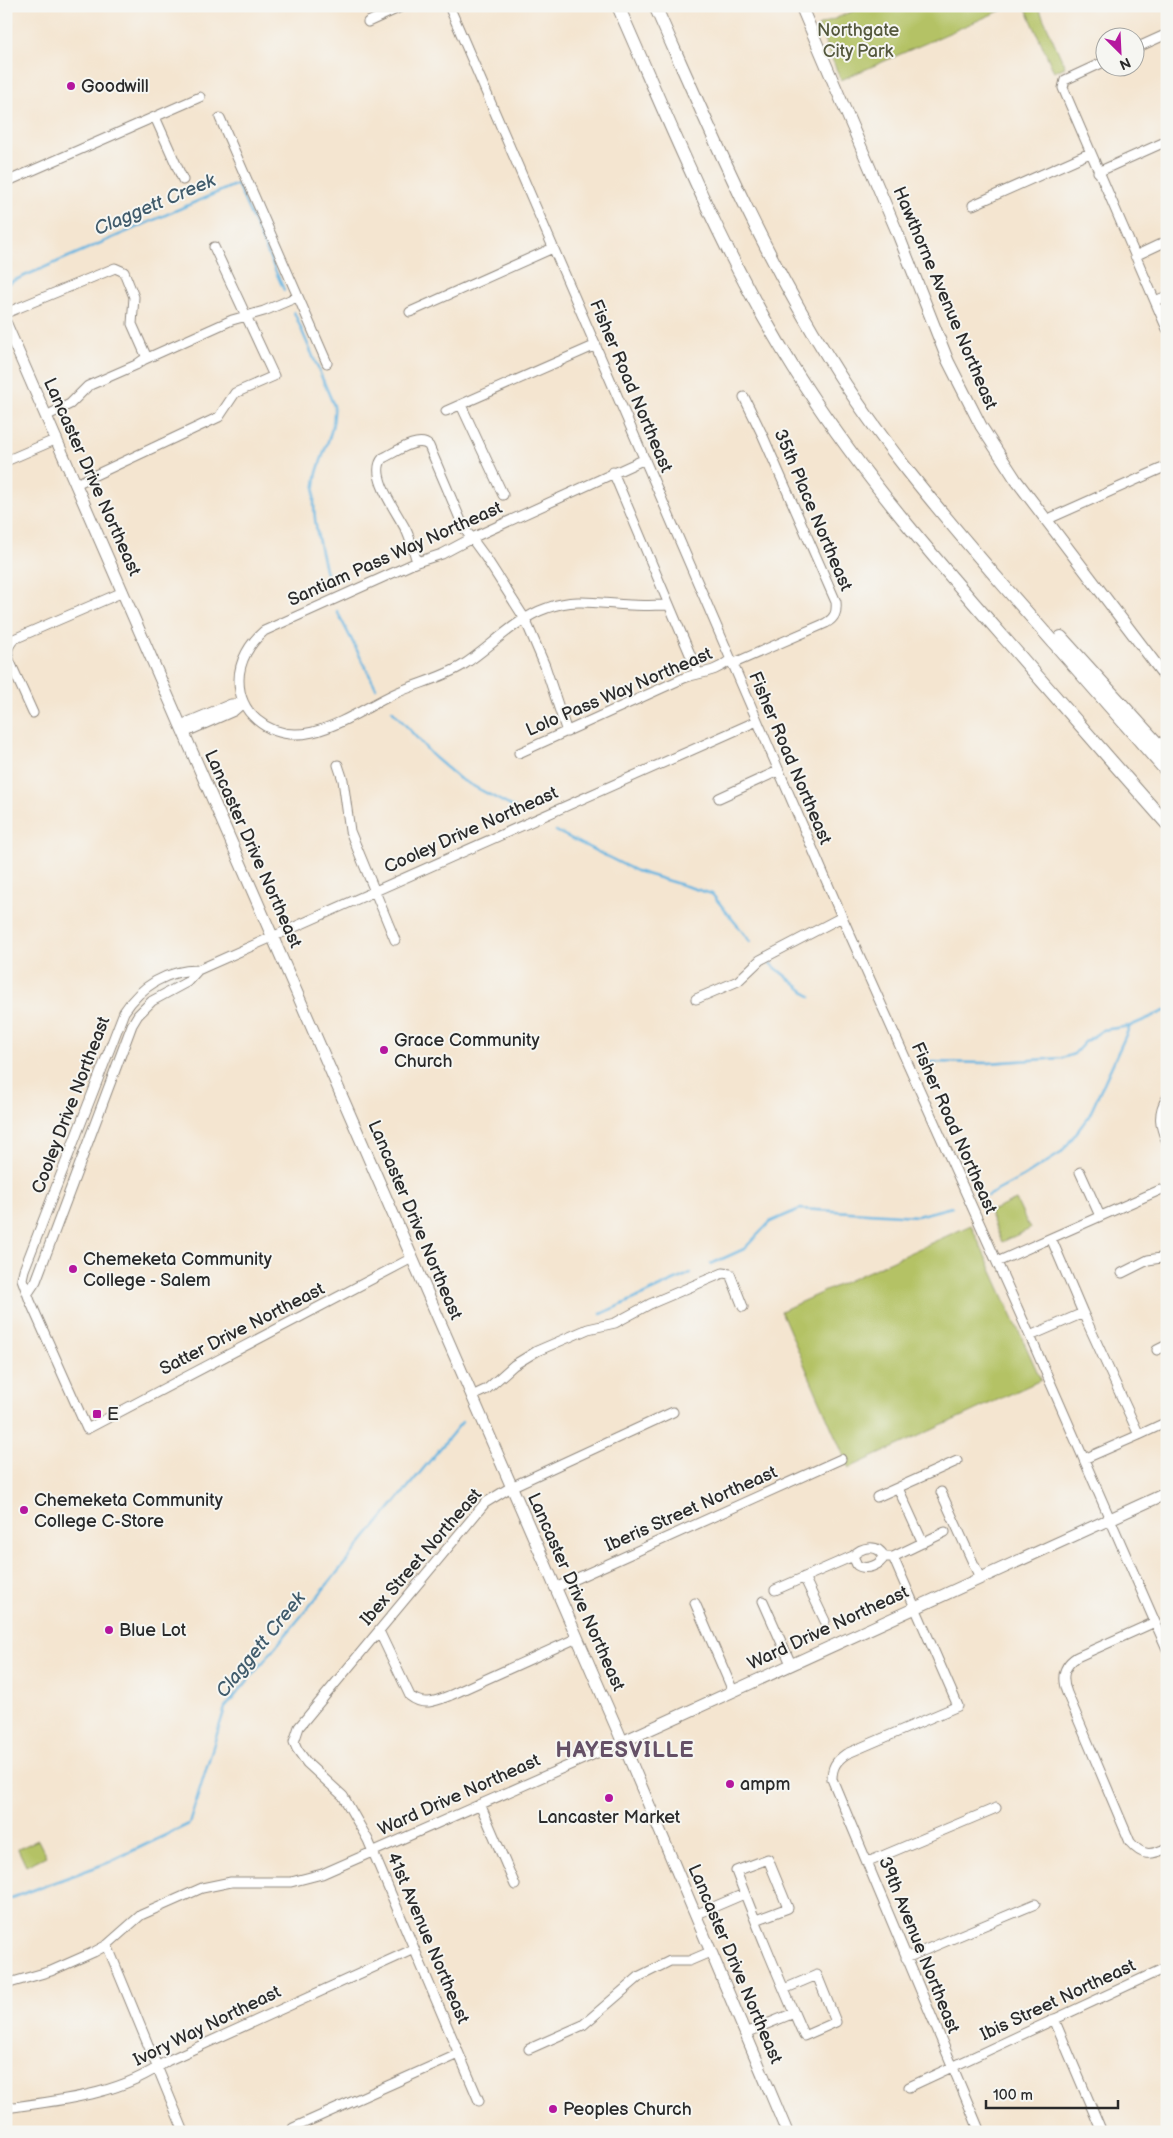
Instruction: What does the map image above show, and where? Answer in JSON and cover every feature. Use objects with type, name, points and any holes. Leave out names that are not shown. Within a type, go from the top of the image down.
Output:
[{"type":"highway","points":[[618,6],[726,244],[771,330],[810,393],[860,465],[920,540],[1167,824]]},
{"type":"highway","points":[[655,6],[741,195],[801,313],[828,359],[870,420],[965,540],[1167,772]]},
{"type":"highway","points":[[965,540],[1033,606],[1167,754]]},
{"type":"main road","name":"Hawthorne Avenue Northeast","points":[[801,6],[960,387],[995,449],[1046,520],[1167,679]]},
{"type":"main road","name":"Lancaster Drive Northeast","points":[[6,324],[622,1742],[786,2132]]},
{"type":"main road","name":"Ward Drive Northeast","points":[[622,1742],[1167,1493]]},
{"type":"street","points":[[368,22],[403,6]]},
{"type":"street","name":"Fisher Road Northeast","points":[[448,6],[596,345],[778,771],[1111,1518],[1167,1649]]},
{"type":"street","points":[[1146,43],[1167,34]]},
{"type":"street","points":[[1096,66],[1069,78],[1063,84],[1064,92],[1167,329]]},
{"type":"street","points":[[6,182],[200,97]]},
{"type":"street","points":[[155,117],[182,180]]},
{"type":"street","points":[[220,118],[327,363]]},
{"type":"street","points":[[1098,172],[1167,140]]},
{"type":"street","points":[[973,205],[1090,153]]},
{"type":"street","points":[[1135,256],[1167,241]]},
{"type":"street","points":[[76,484],[219,417],[235,393],[274,376],[214,247]]},
{"type":"street","points":[[410,312],[553,248]]},
{"type":"street","points":[[6,312],[115,268],[124,272],[134,294],[132,324],[147,358]]},
{"type":"street","points":[[1155,301],[1167,296]]},
{"type":"street","points":[[46,416],[70,404],[88,386],[136,365],[187,338],[297,297]]},
{"type":"street","points":[[446,411],[596,345]]},
{"type":"street","name":"35th Place Northeast","points":[[731,662],[832,620],[837,609],[832,593],[744,397]]},
{"type":"street","points":[[461,405],[503,495]]},
{"type":"street","points":[[6,461],[57,439]]},
{"type":"street","points":[[417,562],[407,532],[386,497],[379,467],[383,458],[419,441],[429,446],[462,523],[525,619],[567,732]]},
{"type":"street","name":"Santiam Pass Way Northeast","points":[[243,703],[239,688],[241,668],[251,644],[264,631],[417,562],[442,554],[472,538],[644,459]]},
{"type":"street","points":[[1046,520],[1167,466]]},
{"type":"street","points":[[613,472],[698,673]]},
{"type":"street","points":[[33,713],[7,654],[10,643],[14,639],[123,592]]},
{"type":"street","points":[[182,729],[232,704],[243,703],[254,718],[273,729],[294,735],[316,732],[370,708],[397,693],[448,673],[476,656],[525,619],[547,608],[577,602],[600,601],[629,605],[668,605]]},
{"type":"street","name":"Lolo Pass Way Northeast","points":[[519,753],[698,673],[710,673],[731,662]]},
{"type":"street","name":"Cooley Drive Northeast","points":[[28,1293],[36,1281],[132,1025],[138,1015],[152,1001],[187,982],[198,970],[757,720]]},
{"type":"street","points":[[338,765],[344,780],[350,831],[395,940]]},
{"type":"street","points":[[719,798],[778,771]]},
{"type":"street","points":[[696,1000],[738,981],[760,960],[842,917]]},
{"type":"street","name":"Cooley Drive Northeast","points":[[87,1429],[30,1301],[22,1279],[24,1270],[124,1012],[145,988],[182,970],[198,970]]},
{"type":"street","points":[[1167,1098],[1161,1109],[1160,1120],[1167,1142]]},
{"type":"street","points":[[1080,1172],[1100,1216]]},
{"type":"street","points":[[996,1262],[1160,1190]]},
{"type":"street","points":[[1051,1238],[1083,1313],[1139,1434]]},
{"type":"street","points":[[1122,1273],[1148,1260],[1167,1257]]},
{"type":"street","name":"Satter Drive Northeast","points":[[87,1429],[412,1258]]},
{"type":"street","points":[[472,1396],[487,1389],[514,1365],[536,1351],[588,1329],[615,1324],[650,1304],[723,1273],[730,1274],[743,1307]]},
{"type":"street","points":[[1030,1336],[1083,1313]]},
{"type":"street","points":[[1157,1350],[1167,1345]]},
{"type":"street","name":"Ibex Street Northeast","points":[[297,1750],[294,1742],[299,1727],[485,1503],[511,1487],[673,1412]]},
{"type":"street","points":[[1084,1459],[1167,1422]]},
{"type":"street","name":"Iberis Street Northeast","points":[[555,1588],[841,1459]]},
{"type":"street","points":[[877,1497],[957,1461]]},
{"type":"street","points":[[898,1488],[923,1543]]},
{"type":"street","points":[[941,1492],[980,1578]]},
{"type":"street","points":[[853,1556],[857,1565],[861,1568],[880,1563],[888,1557],[945,1532]]},
{"type":"street","points":[[775,1590],[853,1556],[860,1550],[873,1548],[878,1549],[888,1557],[916,1607]]},
{"type":"street","points":[[804,1577],[824,1621]]},
{"type":"street","points":[[763,1601],[790,1664]]},
{"type":"street","points":[[695,1603],[733,1691]]},
{"type":"street","name":"39th Avenue Northeast","points":[[916,1607],[958,1706],[846,1754],[837,1760],[832,1770],[832,1779],[980,2132]]},
{"type":"street","points":[[1155,1622],[1070,1661],[1065,1669],[1064,1684],[1130,1842],[1142,1853],[1150,1854],[1167,1848]]},
{"type":"street","points":[[378,1631],[410,1696],[416,1701],[432,1702],[577,1638]]},
{"type":"street","name":"Ward Drive Northeast","points":[[6,1984],[51,1972],[107,1945],[141,1915],[202,1888],[231,1882],[291,1882],[307,1879],[374,1852],[622,1742]]},
{"type":"street","name":"41st Avenue Northeast","points":[[297,1750],[307,1763],[344,1796],[374,1852],[479,2101]]},
{"type":"street","points":[[480,1804],[516,1885]]},
{"type":"street","points":[[868,1862],[996,1808]]},
{"type":"street","points":[[756,1920],[788,1908],[768,1858],[736,1871],[744,1894],[756,1920],[771,1958],[794,2013],[804,2036],[836,2022],[817,1975],[784,1989]]},
{"type":"street","points":[[696,1915],[744,1894]]},
{"type":"street","points":[[906,1958],[1034,1904]]},
{"type":"street","points":[[107,1945],[184,2132]]},
{"type":"street","name":"Ivory Way Northeast","points":[[6,2108],[86,2096],[106,2091],[145,2075],[167,2061],[414,1949]]},
{"type":"street","points":[[529,2049],[583,2025],[649,1970],[670,1961],[689,1961],[710,1952]]},
{"type":"street","name":"Ibis Street Northeast","points":[[909,2087],[1167,1968]]},
{"type":"street","points":[[745,2033],[794,2013]]},
{"type":"street","points":[[1054,2019],[1102,2132]]},
{"type":"street","points":[[293,2128],[459,2054]]},
{"type":"green space","name":"Northgate City Park","points":[[865,6],[1011,6],[841,80],[818,26]]},
{"type":"green space","points":[[1025,6],[1038,6],[1065,67],[1054,72]]},
{"type":"green space","points":[[1016,1200],[1030,1229],[1002,1242],[989,1212]]},
{"type":"green space","points":[[971,1225],[1041,1380],[849,1468],[781,1311]]},
{"type":"green space","points":[[38,1840],[46,1856],[26,1866],[18,1849]]},
{"type":"waterway","name":"Claggett Creek","points":[[6,284],[237,184],[284,290]]},
{"type":"waterway","name":"Claggett Creek","points":[[294,312],[334,406],[331,432],[317,473],[314,502],[319,545],[329,587]]},
{"type":"waterway","name":"Claggett Creek","points":[[337,611],[376,688]]},
{"type":"waterway","name":"Claggett Creek","points":[[392,710],[433,756],[460,779],[520,811]]},
{"type":"waterway","name":"Claggett Creek","points":[[556,831],[636,871],[712,894],[750,941]]},
{"type":"waterway","name":"Claggett Creek","points":[[766,960],[811,997]]},
{"type":"waterway","name":"Claggett Creek","points":[[927,1062],[988,1063],[1062,1058],[1074,1054],[1085,1042],[1103,1030],[1130,1026],[1167,1010]]},
{"type":"waterway","name":"Claggett Creek","points":[[987,1196],[1023,1177],[1061,1153],[1089,1116],[1130,1026]]},
{"type":"waterway","name":"Claggett Creek","points":[[711,1264],[744,1249],[770,1222],[800,1209],[917,1216],[952,1207]]},
{"type":"waterway","name":"Claggett Creek","points":[[601,1314],[691,1273]]},
{"type":"waterway","name":"Claggett Creek","points":[[6,1900],[107,1863],[189,1824],[225,1708],[462,1422]]},
{"type":"place","name":"Goodwill","points":[[71,86]]},
{"type":"place","name":"Grace Community Church","points":[[384,1050]]},
{"type":"place","name":"Chemeketa Community College - Salem","points":[[73,1269]]},
{"type":"place","name":"E","points":[[97,1414]]},
{"type":"place","name":"Chemeketa Community College C-Store","points":[[24,1510]]},
{"type":"place","name":"Blue Lot","points":[[109,1630]]},
{"type":"place","name":"ampm","points":[[730,1784]]},
{"type":"place","name":"Lancaster Market","points":[[609,1798]]},
{"type":"place","name":"Peoples Church","points":[[553,2109]]},
{"type":"district","name":"HAYESVILLE","points":[[625,1750]]}]
